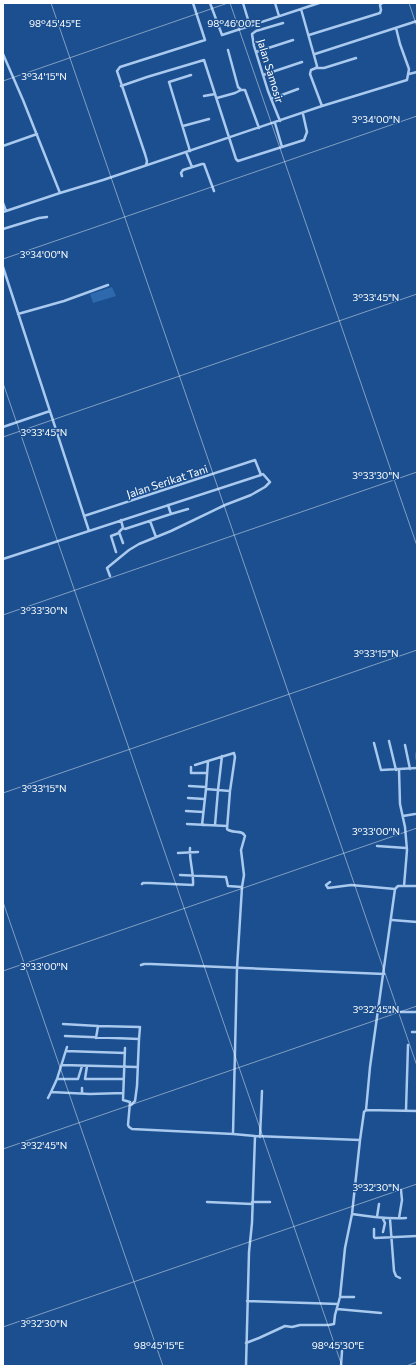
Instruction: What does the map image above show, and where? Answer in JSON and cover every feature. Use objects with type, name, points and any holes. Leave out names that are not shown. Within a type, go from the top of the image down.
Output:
[{"type":"street","points":[[146,165],[143,149],[117,74],[117,70],[119,68],[205,40],[193,3]]},
{"type":"street","points":[[210,3],[222,35],[301,9],[308,5],[319,3]]},
{"type":"street","points":[[243,3],[250,26]]},
{"type":"street","points":[[275,3],[279,16]]},
{"type":"street","points":[[309,36],[380,13],[380,5],[382,3]]},
{"type":"street","points":[[301,9],[318,66],[316,68]]},
{"type":"street","points":[[314,54],[417,21]]},
{"type":"street","name":"Jalan Samosir","points":[[280,121],[263,75],[256,52],[253,33],[283,23]]},
{"type":"street","points":[[3,203],[4,212],[303,114],[322,106],[406,80],[409,74],[409,69],[396,28]]},
{"type":"street","points":[[256,52],[293,40]]},
{"type":"street","points":[[228,50],[238,87],[241,90],[245,90],[259,128]]},
{"type":"street","points":[[3,54],[60,193]]},
{"type":"street","points":[[322,106],[310,74],[311,70],[316,68],[324,68],[356,58]]},
{"type":"street","points":[[121,86],[204,60],[238,161],[301,141],[306,137],[307,131],[303,114]]},
{"type":"street","points":[[263,75],[302,62]]},
{"type":"street","points":[[409,74],[417,72]]},
{"type":"street","points":[[190,151],[169,82],[191,75]]},
{"type":"street","points":[[271,99],[298,89]]},
{"type":"street","points":[[217,98],[241,90]]},
{"type":"street","points":[[204,96],[215,94]]},
{"type":"street","points":[[183,126],[209,118]]},
{"type":"street","points":[[275,123],[282,147]]},
{"type":"street","points":[[3,146],[37,134]]},
{"type":"street","points":[[186,152],[192,167]]},
{"type":"street","points":[[182,176],[182,171],[204,164],[214,191]]},
{"type":"street","points":[[3,229],[47,217]]},
{"type":"street","points":[[3,267],[89,530]]},
{"type":"street","points":[[18,314],[108,285]]},
{"type":"street","points":[[3,427],[50,411]]},
{"type":"street","name":"Jalan Serikat Tani","points":[[84,516],[255,460],[261,475]]},
{"type":"street","points":[[3,559],[263,474],[270,482],[265,487],[171,532],[156,537],[133,548],[109,566],[107,569],[110,576]]},
{"type":"street","points":[[168,505],[171,514]]},
{"type":"street","points":[[116,552],[111,536],[119,533],[119,530],[188,509]]},
{"type":"street","points":[[121,520],[123,528]]},
{"type":"street","points":[[150,521],[156,537]]},
{"type":"street","points":[[119,533],[123,543]]},
{"type":"street","points":[[389,741],[397,769],[400,804],[407,849],[404,886]]},
{"type":"street","points":[[374,743],[381,770],[417,768]]},
{"type":"street","points":[[405,745],[410,769]]},
{"type":"street","points":[[195,765],[233,752],[235,754],[227,829],[229,831],[242,832],[245,836],[242,850],[244,875],[237,968],[233,1134]]},
{"type":"street","points":[[417,753],[417,759]]},
{"type":"street","points":[[215,825],[222,756]]},
{"type":"street","points":[[202,825],[208,761]]},
{"type":"street","points":[[191,767],[191,772],[207,773]]},
{"type":"street","points":[[189,786],[230,791]]},
{"type":"street","points":[[188,798],[204,799]]},
{"type":"street","points":[[186,811],[203,812]]},
{"type":"street","points":[[403,816],[415,814]]},
{"type":"street","points":[[187,824],[227,826]]},
{"type":"street","points":[[377,846],[406,848]]},
{"type":"street","points":[[142,884],[150,883],[192,886],[193,875],[189,857],[190,848]]},
{"type":"street","points":[[178,853],[198,852]]},
{"type":"street","points":[[180,875],[226,877],[228,878],[228,886],[242,886]]},
{"type":"street","points":[[330,882],[326,885],[328,888],[351,885],[395,888],[417,886]]},
{"type":"street","points":[[246,1343],[285,1326],[332,1325],[335,1323],[340,1297],[345,1248],[352,1214],[360,1140],[364,1112],[366,1110],[395,888]]},
{"type":"street","points":[[392,920],[417,922]]},
{"type":"street","points":[[141,965],[151,964],[384,974]]},
{"type":"street","points":[[378,1012],[417,1012]]},
{"type":"street","points":[[63,1024],[140,1027],[137,1086],[135,1101],[131,1105],[128,1125],[132,1129],[233,1134],[260,1137],[360,1140]]},
{"type":"street","points":[[96,1038],[98,1026]]},
{"type":"street","points":[[412,1032],[417,1032]]},
{"type":"street","points":[[65,1036],[140,1039]]},
{"type":"street","points":[[406,1110],[408,1045]]},
{"type":"street","points":[[48,1098],[57,1079],[67,1047]]},
{"type":"street","points":[[125,1048],[123,1100],[130,1102],[131,1105]]},
{"type":"street","points":[[66,1051],[125,1052]]},
{"type":"street","points":[[62,1065],[137,1067]]},
{"type":"street","points":[[57,1079],[78,1079],[82,1066]]},
{"type":"street","points":[[88,1066],[84,1080],[124,1080]]},
{"type":"street","points":[[82,1088],[82,1093]]},
{"type":"street","points":[[260,1137],[262,1091]]},
{"type":"street","points":[[51,1092],[123,1093]]},
{"type":"street","points":[[366,1110],[417,1111]]},
{"type":"street","points":[[246,1366],[247,1301],[252,1223],[255,1136]]},
{"type":"street","points":[[399,1218],[402,1200],[401,1190]]},
{"type":"street","points":[[207,1202],[270,1202]]},
{"type":"street","points":[[377,1218],[380,1204]]},
{"type":"street","points":[[352,1214],[390,1219],[406,1218]]},
{"type":"street","points":[[382,1218],[385,1223],[383,1232]]},
{"type":"street","points":[[390,1219],[394,1271],[396,1276],[400,1278]]},
{"type":"street","points":[[374,1229],[375,1238],[417,1236]]},
{"type":"street","points":[[340,1297],[354,1297]]},
{"type":"street","points":[[247,1301],[338,1304]]},
{"type":"street","points":[[337,1309],[382,1313]]},
{"type":"street","points":[[341,1366],[342,1351]]},
{"type":"shaded area","points":[[112,287],[116,296],[93,303],[90,294]]}]
